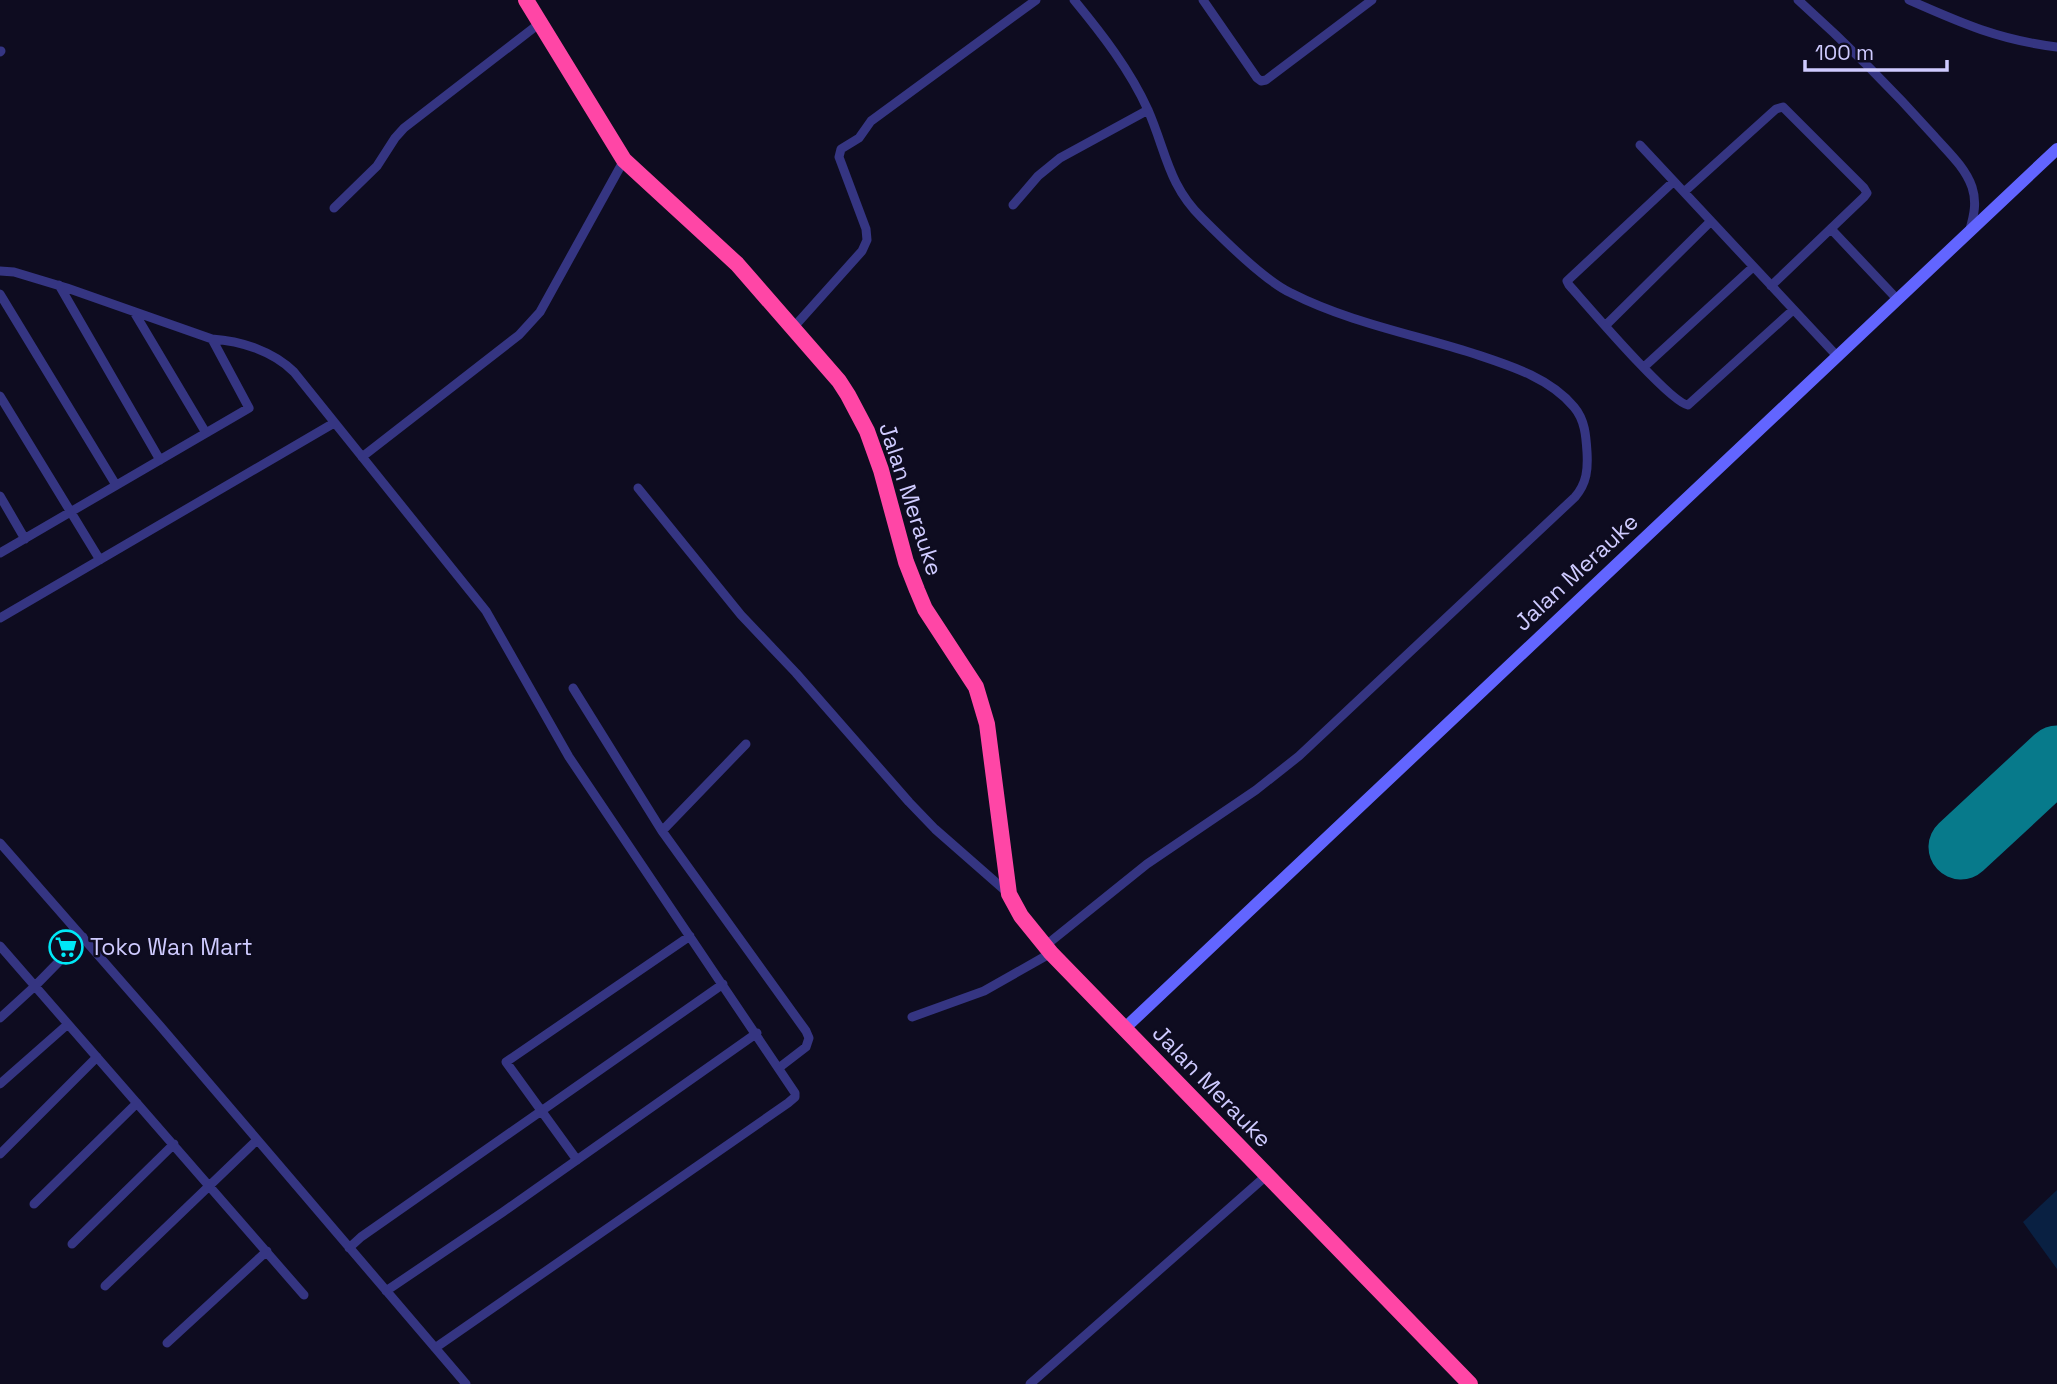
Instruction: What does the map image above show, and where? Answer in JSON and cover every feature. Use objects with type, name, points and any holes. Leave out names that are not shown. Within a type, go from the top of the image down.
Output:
[{"type":"highway","name":"Jalan Merauke","points":[[526,0],[624,160],[737,264],[839,381],[856,410],[881,470],[906,562],[917,590],[925,608],[976,687],[987,724],[1009,894],[1021,916],[1048,949],[1470,1384]]},
{"type":"street","points":[[793,328],[862,251],[867,240],[866,229],[839,157],[841,149],[859,138],[871,121],[1036,0]]},
{"type":"street","points":[[912,1017],[984,991],[1048,949],[1147,864],[1256,790],[1299,756],[1575,497],[1583,487],[1588,467],[1585,430],[1578,412],[1541,381],[1512,366],[1356,319],[1282,289],[1271,280],[1181,195],[1148,110],[1113,51],[1074,0]]},
{"type":"street","points":[[1204,0],[1257,78],[1264,81],[1372,0]]},
{"type":"street","points":[[1798,0],[1853,50],[1965,172],[1975,208],[1970,229]]},
{"type":"street","points":[[1909,0],[1978,31],[2057,47]]},
{"type":"street","points":[[334,208],[377,166],[404,128],[540,23]]},
{"type":"street","points":[[1684,192],[1776,109],[1783,107],[1867,192],[1771,286]]},
{"type":"street","points":[[1013,205],[1038,176],[1060,158],[1148,110]]},
{"type":"street","points":[[1640,145],[1837,356]]},
{"type":"street","name":"Jalan Merauke","points":[[1125,1028],[2057,149]]},
{"type":"street","points":[[362,457],[503,349],[540,312],[624,160]]},
{"type":"street","points":[[1673,182],[1568,279],[1569,285],[1644,367],[1679,402],[1688,405],[1793,310]]},
{"type":"street","points":[[1606,325],[1711,221]]},
{"type":"street","points":[[1831,229],[1896,299]]},
{"type":"street","points":[[1644,367],[1754,267]]},
{"type":"street","points":[[0,271],[14,272],[59,285],[212,339],[233,341],[284,361],[486,611],[569,757],[795,1093],[792,1100],[435,1348]]},
{"type":"street","points":[[59,285],[160,460]]},
{"type":"street","points":[[0,294],[116,485]]},
{"type":"street","points":[[134,312],[206,433]]},
{"type":"street","points":[[0,554],[249,408],[212,339]]},
{"type":"street","points":[[0,396],[100,560]]},
{"type":"street","points":[[0,618],[334,423]]},
{"type":"street","points":[[638,488],[724,595],[909,802],[934,829],[1009,894]]},
{"type":"street","points":[[0,496],[25,539]]},
{"type":"street","points":[[573,688],[662,831],[806,1031],[809,1038],[806,1046],[780,1067]]},
{"type":"street","points":[[662,831],[746,744]]},
{"type":"street","points":[[0,843],[466,1384]]},
{"type":"street","points":[[577,1160],[506,1062],[690,936]]},
{"type":"street","points":[[0,1018],[83,937]]},
{"type":"street","points":[[2,952],[35,986],[304,1295]]},
{"type":"street","points":[[349,1248],[723,984]]},
{"type":"street","points":[[0,1084],[68,1024]]},
{"type":"street","points":[[386,1291],[757,1033]]},
{"type":"street","points":[[0,1154],[97,1057]]},
{"type":"street","points":[[34,1204],[137,1102]]},
{"type":"street","points":[[105,1286],[257,1140]]},
{"type":"street","points":[[72,1244],[174,1144]]},
{"type":"street","points":[[1030,1384],[1266,1176]]},
{"type":"street","points":[[167,1343],[267,1251]]},
{"type":"water","points":[[2057,1190],[2057,1269],[2023,1222]]},
{"type":"runway","points":[[1961,847],[2057,758]]},
{"type":"place","name":"Toko Wan Mart","points":[[66,947]]}]
